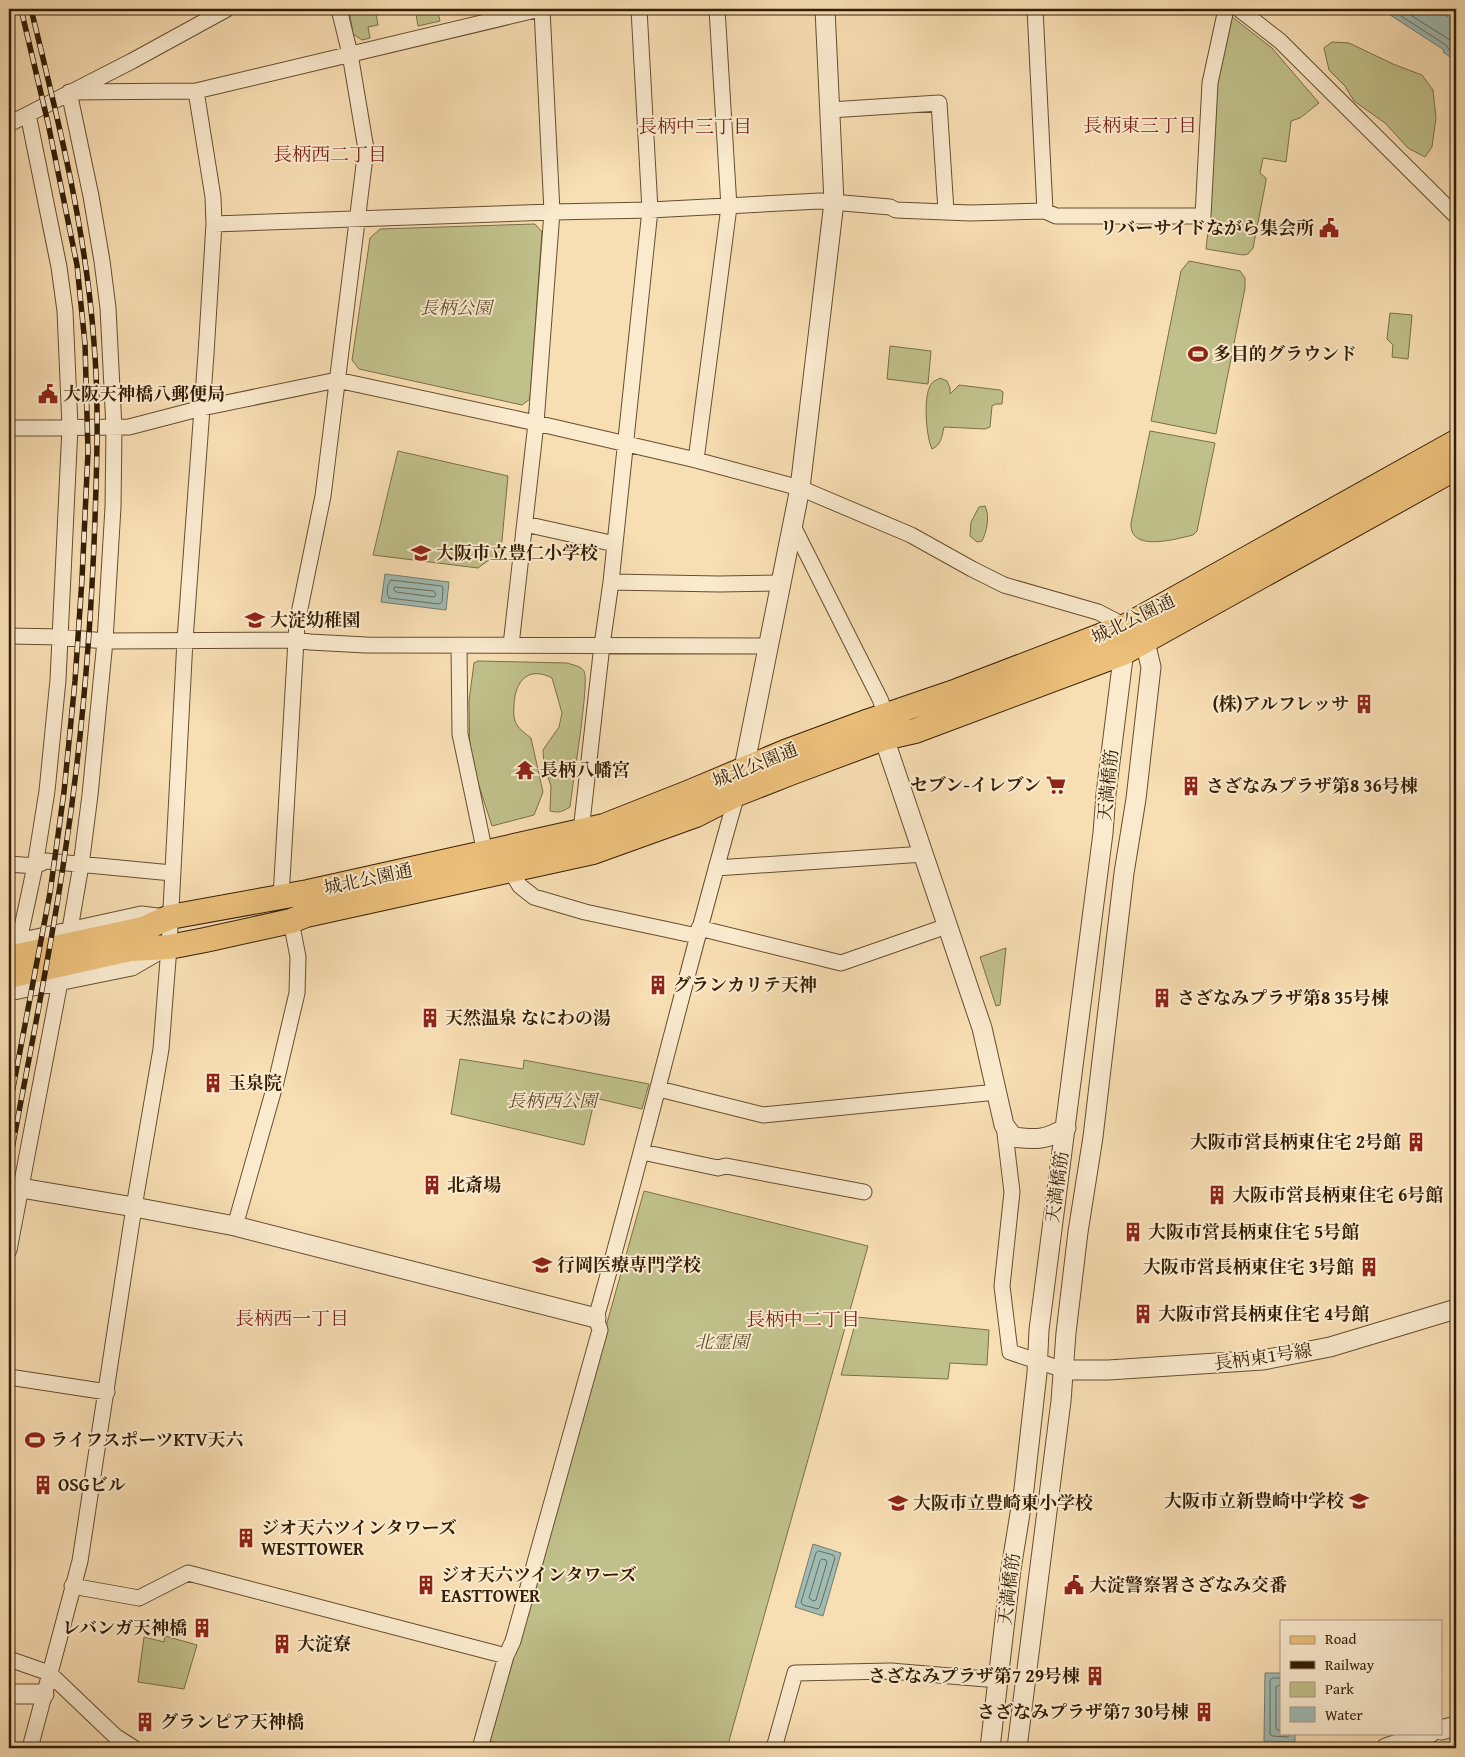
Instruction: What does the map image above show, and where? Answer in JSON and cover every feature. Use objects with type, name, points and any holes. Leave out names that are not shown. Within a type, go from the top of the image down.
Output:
[{"type":"main road","name":"城北公園通","points":[[12,947],[143,929],[170,917],[281,897],[604,826],[690,792],[744,768],[886,715],[957,691],[1126,626],[1456,442]]},
{"type":"main road","name":"城北公園通","points":[[9,976],[130,949],[169,947],[292,921],[306,914],[593,852],[696,815],[737,794],[884,738],[915,731],[1123,653],[1456,468]]},
{"type":"street","points":[[9,124],[132,61],[227,9]]},
{"type":"street","points":[[281,897],[297,623],[323,496],[366,149],[350,54],[340,9]]},
{"type":"street","points":[[69,92],[196,91],[541,9],[552,212],[536,423],[510,645]]},
{"type":"street","points":[[581,831],[611,582],[650,210],[639,9]]},
{"type":"street","points":[[696,460],[729,207],[718,9]]},
{"type":"street","points":[[480,1748],[506,1656],[513,1641],[600,1330],[596,1318],[659,1089],[698,932],[744,768],[793,526],[800,488],[834,202],[825,9]]},
{"type":"street","points":[[1035,9],[1045,211]]},
{"type":"street","points":[[214,224],[650,210],[820,202],[890,207],[896,210],[970,213],[1045,211],[1056,216],[1203,216],[1210,83],[1226,9]]},
{"type":"street","points":[[1239,9],[1280,41],[1456,216]]},
{"type":"street","points":[[30,1748],[80,1561],[134,1207],[161,1049],[169,947],[185,640],[214,224],[213,197],[196,91]]},
{"type":"street","points":[[69,92],[91,196],[102,261],[110,336],[109,428],[113,506],[105,640],[90,795],[82,865],[70,929]]},
{"type":"street","points":[[830,110],[939,103],[946,211]]},
{"type":"street","points":[[12,947],[35,866],[47,791],[58,680],[76,427],[59,267],[28,114]]},
{"type":"street","points":[[9,428],[129,427],[202,408],[337,380],[696,460],[800,488],[911,535],[972,570],[1004,585],[1098,612],[1126,626],[1145,642]]},
{"type":"street","points":[[525,524],[615,544]]},
{"type":"street","points":[[793,526],[873,684],[886,715],[884,738],[982,1028],[1004,1124],[1012,1192],[1002,1286],[1010,1352],[1064,1370]]},
{"type":"street","points":[[611,582],[781,583]]},
{"type":"street","name":"天満橋筋","points":[[990,1748],[1011,1569],[1024,1489],[1038,1361],[1039,1330],[1104,833],[1106,794],[1126,626]]},
{"type":"street","points":[[9,636],[105,640],[296,640],[366,645],[769,646]]},
{"type":"street","name":"天満橋筋","points":[[1017,1748],[1050,1493],[1078,1232],[1093,1137],[1124,873],[1136,799],[1151,667],[1145,642]]},
{"type":"street","points":[[459,645],[460,734],[485,853]]},
{"type":"street","points":[[1083,668],[1097,666],[1106,669],[1112,674],[1117,702]]},
{"type":"street","points":[[716,868],[924,854]]},
{"type":"street","points":[[9,864],[35,866],[46,861],[172,873]]},
{"type":"street","points":[[510,870],[520,886],[534,897],[585,912],[698,932],[840,963],[947,926]]},
{"type":"street","points":[[12,947],[70,929],[141,914],[170,917]]},
{"type":"street","points":[[235,1226],[276,1082],[297,992],[298,957],[292,921]]},
{"type":"street","points":[[9,993],[132,968],[169,947]]},
{"type":"street","points":[[9,1250],[60,982]]},
{"type":"street","points":[[659,1089],[763,1115],[997,1092]]},
{"type":"street","points":[[1004,1124],[1013,1137],[1038,1140],[1052,1136],[1066,1128]]},
{"type":"street","points":[[642,1152],[718,1168],[726,1166],[864,1192]]},
{"type":"street","points":[[21,1188],[235,1226],[596,1318]]},
{"type":"street","name":"長柄東1号線","points":[[1064,1370],[1100,1370],[1263,1360],[1330,1347],[1456,1309]]},
{"type":"street","points":[[9,1377],[107,1392]]},
{"type":"street","points":[[72,1586],[139,1598],[188,1573],[506,1656]]},
{"type":"street","points":[[9,1659],[49,1673],[116,1736],[134,1748]]},
{"type":"street","points":[[774,1748],[795,1673],[891,1671],[998,1680]]},
{"type":"street","points":[[9,1694],[44,1694]]},
{"type":"street","points":[[1442,1730],[1456,1726]]},
{"type":"street","points":[[1386,1748],[1427,1734]]},
{"type":"green space","points":[[349,9],[375,9],[378,25],[368,27],[370,38],[362,40],[353,34]]},
{"type":"green space","points":[[415,9],[437,9],[440,21],[418,26]]},
{"type":"green space","points":[[1231,16],[1272,48],[1319,103],[1300,118],[1291,121],[1286,162],[1263,158],[1260,173],[1266,178],[1266,181],[1253,248],[1248,254],[1243,255],[1206,249],[1211,204],[1217,86]]},
{"type":"green space","points":[[1332,42],[1349,43],[1393,64],[1422,75],[1433,90],[1436,118],[1432,147],[1425,157],[1408,148],[1385,123],[1354,101],[1345,86],[1329,70],[1324,48]]},
{"type":"green space","name":"長柄公園","points":[[535,224],[542,232],[530,399],[522,405],[359,369],[352,360],[370,238],[380,229]]},
{"type":"green space","name":"多目的グラウンド","points":[[1189,261],[1240,271],[1245,278],[1245,288],[1216,434],[1151,421],[1181,271]]},
{"type":"green space","points":[[1390,313],[1412,315],[1408,359],[1392,357],[1393,345],[1387,339]]},
{"type":"green space","points":[[890,346],[931,351],[928,384],[887,379]]},
{"type":"green space","points":[[940,378],[947,381],[950,394],[959,385],[1000,390],[1003,392],[1002,404],[992,406],[990,427],[985,429],[944,427],[939,443],[932,449],[927,425],[927,395],[933,382]]},
{"type":"green space","points":[[1150,431],[1215,443],[1197,531],[1193,535],[1155,542],[1137,538],[1132,532],[1131,523]]},
{"type":"green space","points":[[398,451],[508,476],[501,551],[478,568],[373,555]]},
{"type":"green space","points":[[985,506],[988,519],[985,533],[982,541],[977,542],[970,536],[971,522],[979,507]]},
{"type":"green space","name":"長柄八幡宮","points":[[478,661],[567,663],[583,669],[585,694],[570,807],[560,812],[550,811],[551,786],[544,766],[543,750],[559,727],[562,713],[552,678],[544,675],[530,675],[520,682],[517,689],[514,717],[522,731],[531,738],[543,792],[534,815],[492,826],[470,758],[469,701],[474,663]]},
{"type":"green space","points":[[1006,948],[1000,1005],[996,1006],[980,957]]},
{"type":"green space","name":"長柄西公園","points":[[460,1059],[523,1069],[524,1060],[649,1084],[642,1109],[595,1098],[584,1145],[451,1114]]},
{"type":"green space","name":"北霊園","points":[[644,1191],[868,1246],[727,1748],[519,1748],[490,1741]]},
{"type":"green space","points":[[857,1317],[989,1330],[987,1365],[950,1363],[948,1379],[841,1375]]},
{"type":"green space","points":[[165,1636],[197,1645],[184,1689],[138,1682],[144,1637],[164,1642]]},
{"type":"water","points":[[1381,9],[1436,9],[1456,22],[1456,61],[1443,52],[1444,50]]},
{"type":"water","points":[[385,574],[449,582],[446,610],[381,602]]},
{"type":"water","points":[[813,1544],[841,1553],[823,1616],[795,1607]]},
{"type":"water","points":[[1265,1673],[1280,1673],[1280,1734],[1295,1734],[1295,1742],[1264,1741]]},
{"type":"railway","points":[[9,1109],[50,893],[64,792],[75,681],[88,452],[85,344],[77,265],[48,123],[21,9]]},
{"type":"railway","points":[[9,1165],[53,931],[76,770],[91,603],[97,453],[96,365],[85,259],[61,133],[31,9]]},
{"type":"place","name":"リバーサイドながら集会所","points":[[1329,228]]},
{"type":"place","name":"多目的グラウンド","points":[[1198,354]]},
{"type":"place","name":"大阪天神橋八郵便局","points":[[48,394]]},
{"type":"place","name":"大阪市立豊仁小学校","points":[[421,553]]},
{"type":"place","name":"大淀幼稚園","points":[[255,620]]},
{"type":"place","name":"(株)アルフレッサ","points":[[1364,704]]},
{"type":"place","name":"長柄八幡宮","points":[[525,770]]},
{"type":"place","name":"セブン-イレブン","points":[[1056,785]]},
{"type":"place","name":"さざなみプラザ第8 36号棟","points":[[1191,786]]},
{"type":"place","name":"グランカリテ天神","points":[[658,985]]},
{"type":"place","name":"さざなみプラザ第8 35号棟","points":[[1162,998]]},
{"type":"place","name":"天然温泉 なにわの湯","points":[[430,1018]]},
{"type":"place","name":"玉泉院","points":[[213,1083]]},
{"type":"place","name":"大阪市営長柄東住宅 2号館","points":[[1416,1142]]},
{"type":"place","name":"北斎場","points":[[432,1185]]},
{"type":"place","name":"大阪市営長柄東住宅 6号館","points":[[1217,1195]]},
{"type":"place","name":"大阪市営長柄東住宅 5号館","points":[[1133,1232]]},
{"type":"place","name":"行岡医療専門学校","points":[[542,1265]]},
{"type":"place","name":"大阪市営長柄東住宅 3号館","points":[[1369,1267]]},
{"type":"place","name":"大阪市営長柄東住宅 4号館","points":[[1143,1314]]},
{"type":"place","name":"ライフスポーツKTV天六","points":[[35,1440]]},
{"type":"place","name":"OSGビル","points":[[43,1485]]},
{"type":"place","name":"大阪市立新豊崎中学校","points":[[1359,1501]]},
{"type":"place","name":"大阪市立豊崎東小学校","points":[[898,1503]]},
{"type":"place","name":"ジオ天六ツインタワーズ WESTTOWER","points":[[246,1538]]},
{"type":"place","name":"ジオ天六ツインタワーズ EASTTOWER","points":[[426,1585]]},
{"type":"place","name":"大淀警察署さざなみ交番","points":[[1074,1585]]},
{"type":"place","name":"レバンガ天神橋","points":[[202,1628]]},
{"type":"place","name":"大淀寮","points":[[282,1644]]},
{"type":"place","name":"さざなみプラザ第7 29号棟","points":[[1095,1676]]},
{"type":"place","name":"さざなみプラザ第7 30号棟","points":[[1204,1712]]},
{"type":"place","name":"グランピア天神橋","points":[[145,1722]]},
{"type":"district","name":"長柄東三丁目","points":[[1140,125]]},
{"type":"district","name":"長柄中三丁目","points":[[695,126]]},
{"type":"district","name":"長柄西二丁目","points":[[330,154]]},
{"type":"district","name":"長柄西一丁目","points":[[292,1318]]},
{"type":"district","name":"長柄中二丁目","points":[[803,1319]]}]
